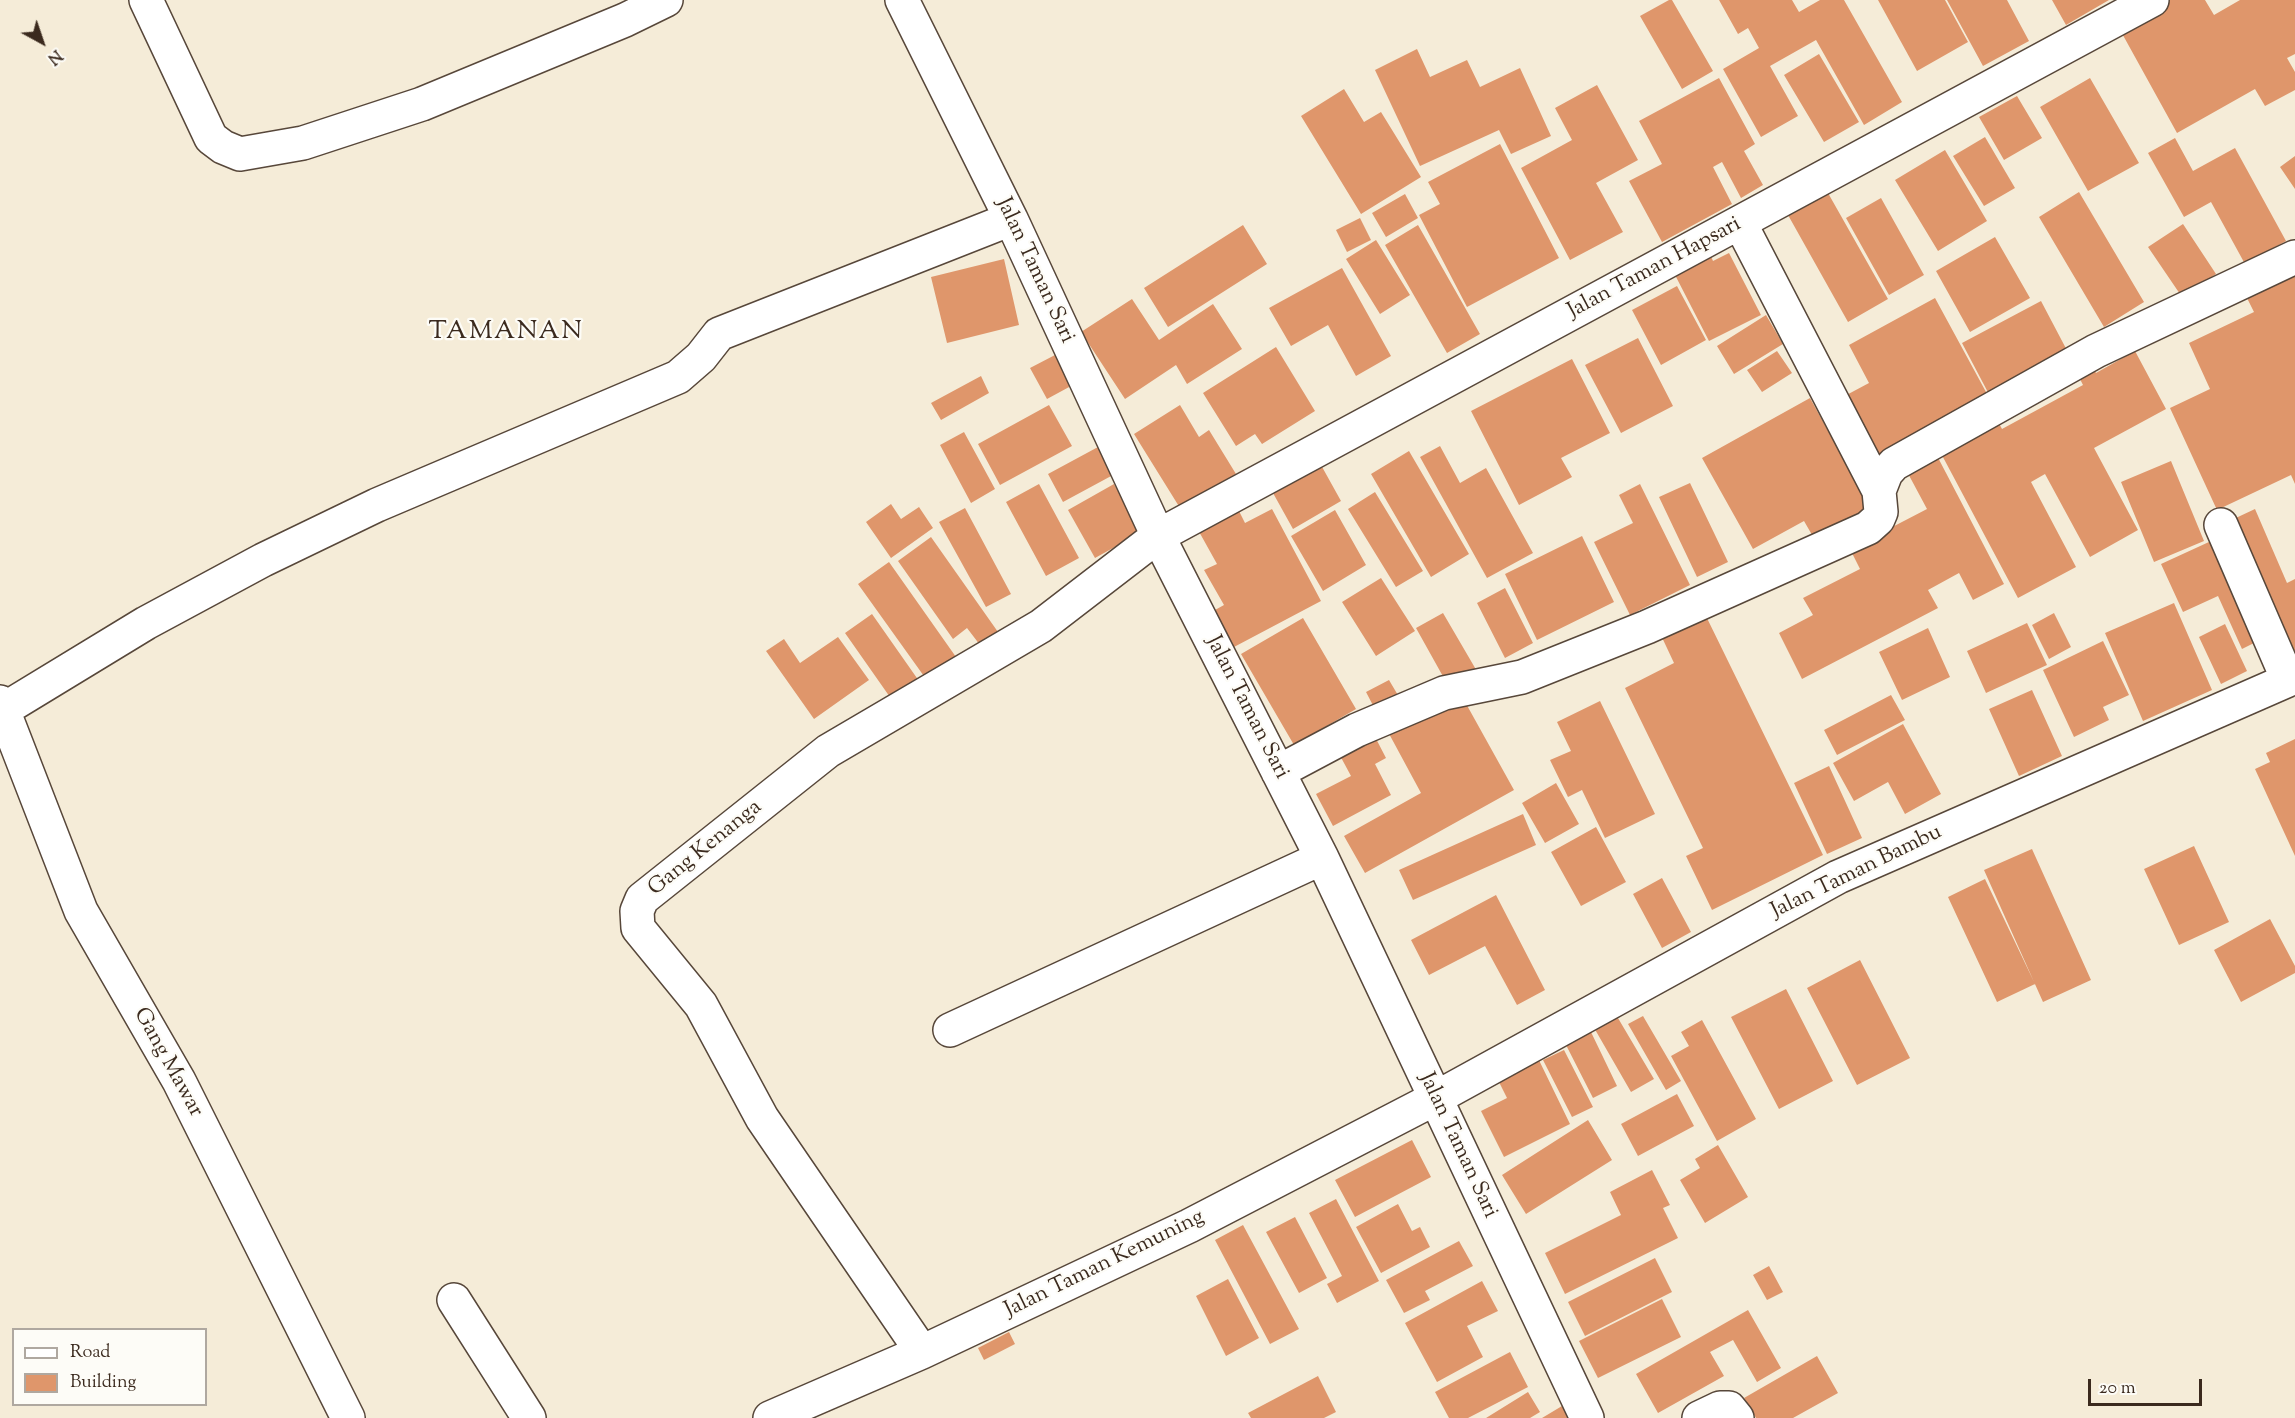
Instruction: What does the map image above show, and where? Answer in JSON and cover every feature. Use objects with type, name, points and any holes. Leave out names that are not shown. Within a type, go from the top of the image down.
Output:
[{"type":"street","points":[[146,0],[211,138],[223,147],[240,154],[303,143],[422,104],[625,20],[666,0]]},
{"type":"street","name":"Jalan Taman Sari","points":[[902,0],[1011,219],[1158,536],[1322,858],[1434,1099],[1587,1418]]},
{"type":"street","name":"Jalan Taman Hapsari","points":[[1158,536],[1740,223],[2143,2]]},
{"type":"street","points":[[2,706],[146,623],[263,560],[377,505],[678,377],[700,357],[719,334],[1011,219]]},
{"type":"street","points":[[1278,772],[1358,730],[1444,693],[1522,676],[1647,627],[1868,528],[1878,519],[1881,512],[1879,491],[1740,223]]},
{"type":"street","points":[[1879,491],[1894,464],[1944,435],[2096,351],[2295,258]]},
{"type":"street","points":[[2221,525],[2291,679]]},
{"type":"street","name":"Gang Kenanga","points":[[922,1352],[762,1118],[701,1005],[638,928],[637,911],[642,899],[828,751],[1041,626],[1158,536]]},
{"type":"street","name":"Jalan Taman Bambu","points":[[1434,1099],[1838,877],[2291,679]]},
{"type":"street","name":"Gang Mawar","points":[[2,706],[81,911],[179,1081],[348,1418]]},
{"type":"street","points":[[950,1030],[1322,858]]},
{"type":"street","name":"Jalan Taman Kemuning","points":[[770,1418],[922,1352],[1189,1226],[1434,1099]]},
{"type":"street","points":[[454,1300],[529,1418]]},
{"type":"street","points":[[1699,1418],[1720,1408],[1729,1408],[1737,1418]]},
{"type":"building","points":[[1672,0],[1713,71],[1682,89],[1640,16]]},
{"type":"building","points":[[1719,0],[1792,0],[1799,12],[1820,0],[1844,0],[1902,102],[1864,125],[1816,40],[1770,66],[1798,116],[1761,137],[1723,69],[1759,48],[1748,28],[1738,34]]},
{"type":"building","points":[[1878,0],[1945,0],[1968,42],[1917,71]]},
{"type":"building","points":[[1947,0],[2007,0],[2029,41],[1983,66]]},
{"type":"building","points":[[2052,0],[2109,0],[2066,25]]},
{"type":"building","points":[[2170,0],[2205,0],[2214,15],[2240,0],[2295,0],[2295,54],[2287,58],[2295,72],[2295,90],[2265,106],[2255,89],[2177,133],[2119,28]]},
{"type":"building","points":[[1417,49],[1430,77],[1467,60],[1480,87],[1520,68],[1551,136],[1511,154],[1499,130],[1420,166],[1375,70]]},
{"type":"building","points":[[1819,54],[1859,122],[1824,142],[1784,75]]},
{"type":"building","points":[[1719,78],[1755,144],[1744,151],[1763,185],[1741,198],[1722,162],[1713,167],[1732,204],[1662,242],[1629,181],[1662,164],[1639,121]]},
{"type":"building","points":[[2090,78],[2139,163],[2088,191],[2040,107]]},
{"type":"building","points":[[1597,85],[1638,160],[1596,183],[1623,232],[1570,260],[1521,168],[1572,140],[1555,108]]},
{"type":"building","points":[[1344,89],[1364,122],[1381,112],[1421,177],[1361,214],[1301,116]]},
{"type":"building","points":[[2017,96],[2042,138],[2004,160],[1979,117]]},
{"type":"building","points":[[1985,137],[2015,188],[1984,206],[1953,156]]},
{"type":"building","points":[[2175,138],[2193,171],[2235,148],[2286,241],[2245,264],[2211,202],[2184,217],[2148,153]]},
{"type":"building","points":[[1500,144],[1559,258],[1467,307],[1419,215],[1440,204],[1428,182]]},
{"type":"building","points":[[1945,150],[1987,221],[1938,251],[1895,180]]},
{"type":"building","points":[[2295,156],[2295,189],[2280,167]]},
{"type":"building","points":[[2079,192],[2144,302],[2104,327],[2039,217]]},
{"type":"building","points":[[1828,193],[1888,299],[1848,322],[1788,215]]},
{"type":"building","points":[[1405,194],[1418,218],[1386,237],[1372,213]]},
{"type":"building","points":[[1881,198],[1924,275],[1889,295],[1846,218]]},
{"type":"building","points":[[1360,218],[1371,240],[1347,252],[1336,230]]},
{"type":"building","points":[[2183,224],[2216,274],[2182,297],[2148,247]]},
{"type":"building","points":[[1243,225],[1267,264],[1168,327],[1144,288]]},
{"type":"building","points":[[1418,225],[1480,334],[1447,353],[1385,245]]},
{"type":"building","points":[[1995,237],[2030,298],[1970,332],[1936,271]]},
{"type":"building","points":[[1376,240],[1410,295],[1380,314],[1346,259]]},
{"type":"building","points":[[1729,253],[1761,315],[1709,341],[1674,273],[1710,254],[1713,261]]},
{"type":"building","points":[[1004,259],[1019,325],[947,343],[931,277]]},
{"type":"building","points":[[1342,268],[1391,356],[1356,376],[1328,325],[1291,346],[1269,308]]},
{"type":"building","points":[[2295,276],[2295,484],[2291,475],[2217,510],[2170,408],[2210,389],[2189,343],[2254,312],[2247,298]]},
{"type":"building","points":[[1677,286],[1706,340],[1661,365],[1632,310]]},
{"type":"building","points":[[1935,298],[1992,403],[1876,467],[1839,399],[1869,383],[1849,345]]},
{"type":"building","points":[[1132,299],[1159,340],[1213,304],[1242,349],[1187,384],[1176,365],[1125,399],[1081,332]]},
{"type":"building","points":[[2041,301],[2071,358],[1992,400],[1962,343]]},
{"type":"building","points":[[1766,315],[1783,344],[1734,374],[1717,346]]},
{"type":"building","points":[[1638,338],[1673,406],[1621,433],[1585,365]]},
{"type":"building","points":[[1276,347],[1315,411],[1262,444],[1255,434],[1236,446],[1203,393]]},
{"type":"building","points":[[1777,351],[1792,373],[1762,392],[1747,370]]},
{"type":"building","points":[[2135,351],[2166,409],[2094,448],[2138,530],[2090,557],[2045,474],[2031,482],[2076,567],[2018,598],[1936,444],[1993,412],[2002,429],[2083,385],[2076,371],[2091,363],[2096,373]]},
{"type":"building","points":[[1055,355],[1071,386],[1047,399],[1030,368]]},
{"type":"building","points":[[1572,359],[1610,433],[1561,458],[1572,477],[1519,505],[1471,411]]},
{"type":"building","points":[[981,376],[989,393],[941,420],[931,403]]},
{"type":"building","points":[[1810,398],[1875,516],[1819,547],[1804,521],[1753,549],[1702,458]]},
{"type":"building","points":[[1049,405],[1072,446],[1000,485],[978,444]]},
{"type":"building","points":[[1180,405],[1199,437],[1209,430],[1236,474],[1180,508],[1134,434]]},
{"type":"building","points":[[964,432],[995,489],[971,503],[940,445]]},
{"type":"building","points":[[1440,446],[1460,483],[1486,468],[1533,553],[1487,578],[1420,457]]},
{"type":"building","points":[[1098,447],[1113,475],[1063,502],[1048,474]]},
{"type":"building","points":[[1934,450],[2004,584],[1973,600],[1959,573],[1928,590],[1938,608],[1802,679],[1779,633],[1813,615],[1803,598],[1860,569],[1850,549],[1927,509],[1904,466]]},
{"type":"building","points":[[1409,451],[1469,554],[1431,577],[1371,474]]},
{"type":"building","points":[[2171,461],[2204,541],[2154,562],[2121,482]]},
{"type":"building","points":[[1321,465],[1341,501],[1293,529],[1273,493]]},
{"type":"building","points":[[1690,483],[1728,562],[1697,577],[1659,497]]},
{"type":"building","points":[[1039,484],[1079,558],[1046,576],[1006,502]]},
{"type":"building","points":[[1114,484],[1140,533],[1095,558],[1068,510]]},
{"type":"building","points":[[1640,484],[1690,585],[1630,615],[1594,542],[1633,523],[1619,495]]},
{"type":"building","points":[[1375,492],[1423,571],[1396,587],[1348,509]]},
{"type":"building","points":[[891,504],[901,519],[919,507],[933,528],[891,558],[866,522]]},
{"type":"building","points":[[1237,507],[1245,523],[1272,509],[1321,601],[1234,647],[1215,610],[1224,605],[1204,570],[1217,564],[1197,528]]},
{"type":"building","points":[[965,508],[1011,594],[986,607],[939,522]]},
{"type":"building","points":[[2255,509],[2287,583],[2295,579],[2295,650],[2282,656],[2223,524]]},
{"type":"building","points":[[1335,510],[1366,565],[1323,591],[1291,536]]},
{"type":"building","points":[[1582,536],[1614,602],[1537,640],[1505,574]]},
{"type":"building","points":[[2222,536],[2268,636],[2242,649],[2218,596],[2183,612],[2161,564]]},
{"type":"building","points":[[931,537],[998,632],[980,645],[967,628],[953,639],[898,561]]},
{"type":"building","points":[[889,562],[956,657],[926,679],[858,584]]},
{"type":"building","points":[[1381,578],[1415,631],[1376,656],[1342,602]]},
{"type":"building","points":[[1505,588],[1533,643],[1505,658],[1477,603]]},
{"type":"building","points":[[2174,603],[2212,690],[2143,721],[2105,633]]},
{"type":"building","points":[[1703,610],[1823,855],[1712,910],[1686,856],[1703,848],[1625,688],[1674,663],[1659,631]]},
{"type":"building","points":[[1443,613],[1478,673],[1450,689],[1416,628]]},
{"type":"building","points":[[2054,613],[2071,647],[2049,659],[2032,625]]},
{"type":"building","points":[[872,614],[919,681],[892,700],[845,633]]},
{"type":"building","points":[[1303,618],[1356,709],[1294,745],[1241,654]]},
{"type":"building","points":[[2027,623],[2047,665],[1986,693],[1967,651]]},
{"type":"building","points":[[2225,624],[2247,671],[2221,684],[2199,637]]},
{"type":"building","points":[[1928,628],[1950,677],[1902,700],[1879,652]]},
{"type":"building","points":[[838,637],[869,680],[814,719],[766,651],[784,639],[800,663]]},
{"type":"building","points":[[2103,641],[2129,695],[2103,707],[2109,720],[2074,737],[2043,670]]},
{"type":"building","points":[[1389,680],[1402,702],[1378,715],[1366,692]]},
{"type":"building","points":[[2032,690],[2062,756],[2019,776],[1989,709]]},
{"type":"building","points":[[1459,691],[1514,790],[1365,873],[1344,836],[1421,793],[1387,730]]},
{"type":"building","points":[[1891,695],[1905,720],[1837,755],[1824,730]]},
{"type":"building","points":[[1600,701],[1655,814],[1605,838],[1582,790],[1568,797],[1550,760],[1571,751],[1557,722]]},
{"type":"building","points":[[1903,724],[1941,794],[1905,814],[1888,782],[1854,801],[1833,763]]},
{"type":"building","points":[[1372,731],[1386,758],[1375,764],[1391,795],[1333,826],[1316,794],[1351,776],[1337,750]]},
{"type":"building","points":[[2295,739],[2295,856],[2255,769],[2270,762],[2266,753]]},
{"type":"building","points":[[1829,766],[1862,838],[1827,854],[1794,783]]},
{"type":"building","points":[[1556,783],[1579,824],[1545,843],[1522,803]]},
{"type":"building","points":[[1523,814],[1536,845],[1413,900],[1399,870]]},
{"type":"building","points":[[1596,827],[1626,882],[1581,906],[1551,852]]},
{"type":"building","points":[[2194,846],[2229,922],[2179,945],[2144,869]]},
{"type":"building","points":[[2032,849],[2091,980],[2043,1002],[1984,870]]},
{"type":"building","points":[[1662,878],[1691,932],[1662,948],[1633,894]]},
{"type":"building","points":[[1985,879],[2035,984],[1997,1002],[1948,897]]},
{"type":"building","points":[[1496,895],[1545,990],[1517,1005],[1485,946],[1429,975],[1411,940]]},
{"type":"building","points":[[2270,919],[2295,966],[2295,973],[2241,1002],[2214,950]]},
{"type":"building","points":[[1860,960],[1910,1058],[1857,1085],[1807,988]]},
{"type":"building","points":[[1786,989],[1833,1081],[1779,1109],[1731,1017]]},
{"type":"building","points":[[1615,1013],[1654,1079],[1631,1092],[1593,1026]]},
{"type":"building","points":[[1643,1016],[1681,1081],[1666,1090],[1628,1024]]},
{"type":"building","points":[[1702,1020],[1756,1119],[1717,1141],[1671,1056],[1689,1046],[1681,1032]]},
{"type":"building","points":[[1590,1030],[1617,1086],[1593,1098],[1565,1043]]},
{"type":"building","points":[[1564,1050],[1593,1107],[1572,1117],[1543,1060]]},
{"type":"building","points":[[1536,1054],[1570,1124],[1504,1157],[1481,1111],[1507,1098],[1495,1074]]},
{"type":"building","points":[[1677,1094],[1694,1126],[1638,1156],[1621,1124]]},
{"type":"building","points":[[1588,1120],[1612,1160],[1526,1214],[1502,1175]]},
{"type":"building","points":[[1412,1140],[1431,1177],[1355,1217],[1335,1180]]},
{"type":"building","points":[[1718,1145],[1748,1197],[1705,1223],[1680,1180],[1700,1168],[1695,1159]]},
{"type":"building","points":[[1652,1170],[1670,1205],[1663,1208],[1678,1238],[1565,1294],[1545,1253],[1621,1215],[1610,1192]]},
{"type":"building","points":[[1336,1199],[1379,1281],[1337,1303],[1327,1284],[1342,1276],[1309,1213]]},
{"type":"building","points":[[1398,1204],[1412,1231],[1420,1227],[1430,1247],[1381,1273],[1356,1227]]},
{"type":"building","points":[[1295,1217],[1327,1278],[1299,1293],[1266,1232]]},
{"type":"building","points":[[1243,1225],[1299,1329],[1270,1344],[1215,1240]]},
{"type":"building","points":[[1459,1241],[1473,1266],[1425,1291],[1430,1300],[1404,1313],[1386,1280]]},
{"type":"building","points":[[1655,1258],[1672,1292],[1585,1336],[1568,1302]]},
{"type":"building","points":[[1769,1266],[1783,1292],[1767,1300],[1753,1275]]},
{"type":"building","points":[[1228,1279],[1259,1338],[1226,1356],[1196,1296]]},
{"type":"building","points":[[1482,1281],[1498,1311],[1467,1326],[1483,1357],[1437,1382],[1405,1323]]},
{"type":"building","points":[[1662,1299],[1681,1337],[1598,1378],[1579,1341]]},
{"type":"building","points":[[1748,1310],[1781,1368],[1757,1382],[1733,1340],[1710,1352],[1724,1376],[1658,1413],[1636,1374]]},
{"type":"building","points":[[1009,1332],[1015,1344],[984,1360],[978,1348]]},
{"type":"building","points":[[1510,1352],[1528,1387],[1468,1418],[1449,1418],[1435,1392]]},
{"type":"building","points":[[1817,1356],[1838,1393],[1793,1418],[1756,1418],[1744,1398]]},
{"type":"building","points":[[1318,1376],[1336,1412],[1324,1418],[1251,1418],[1248,1413]]},
{"type":"building","points":[[1528,1392],[1540,1412],[1530,1418],[1486,1418]]},
{"type":"building","points":[[1562,1406],[1569,1418],[1542,1418]]},
{"type":"district","name":"TAMANAN","points":[[506,334]]}]
